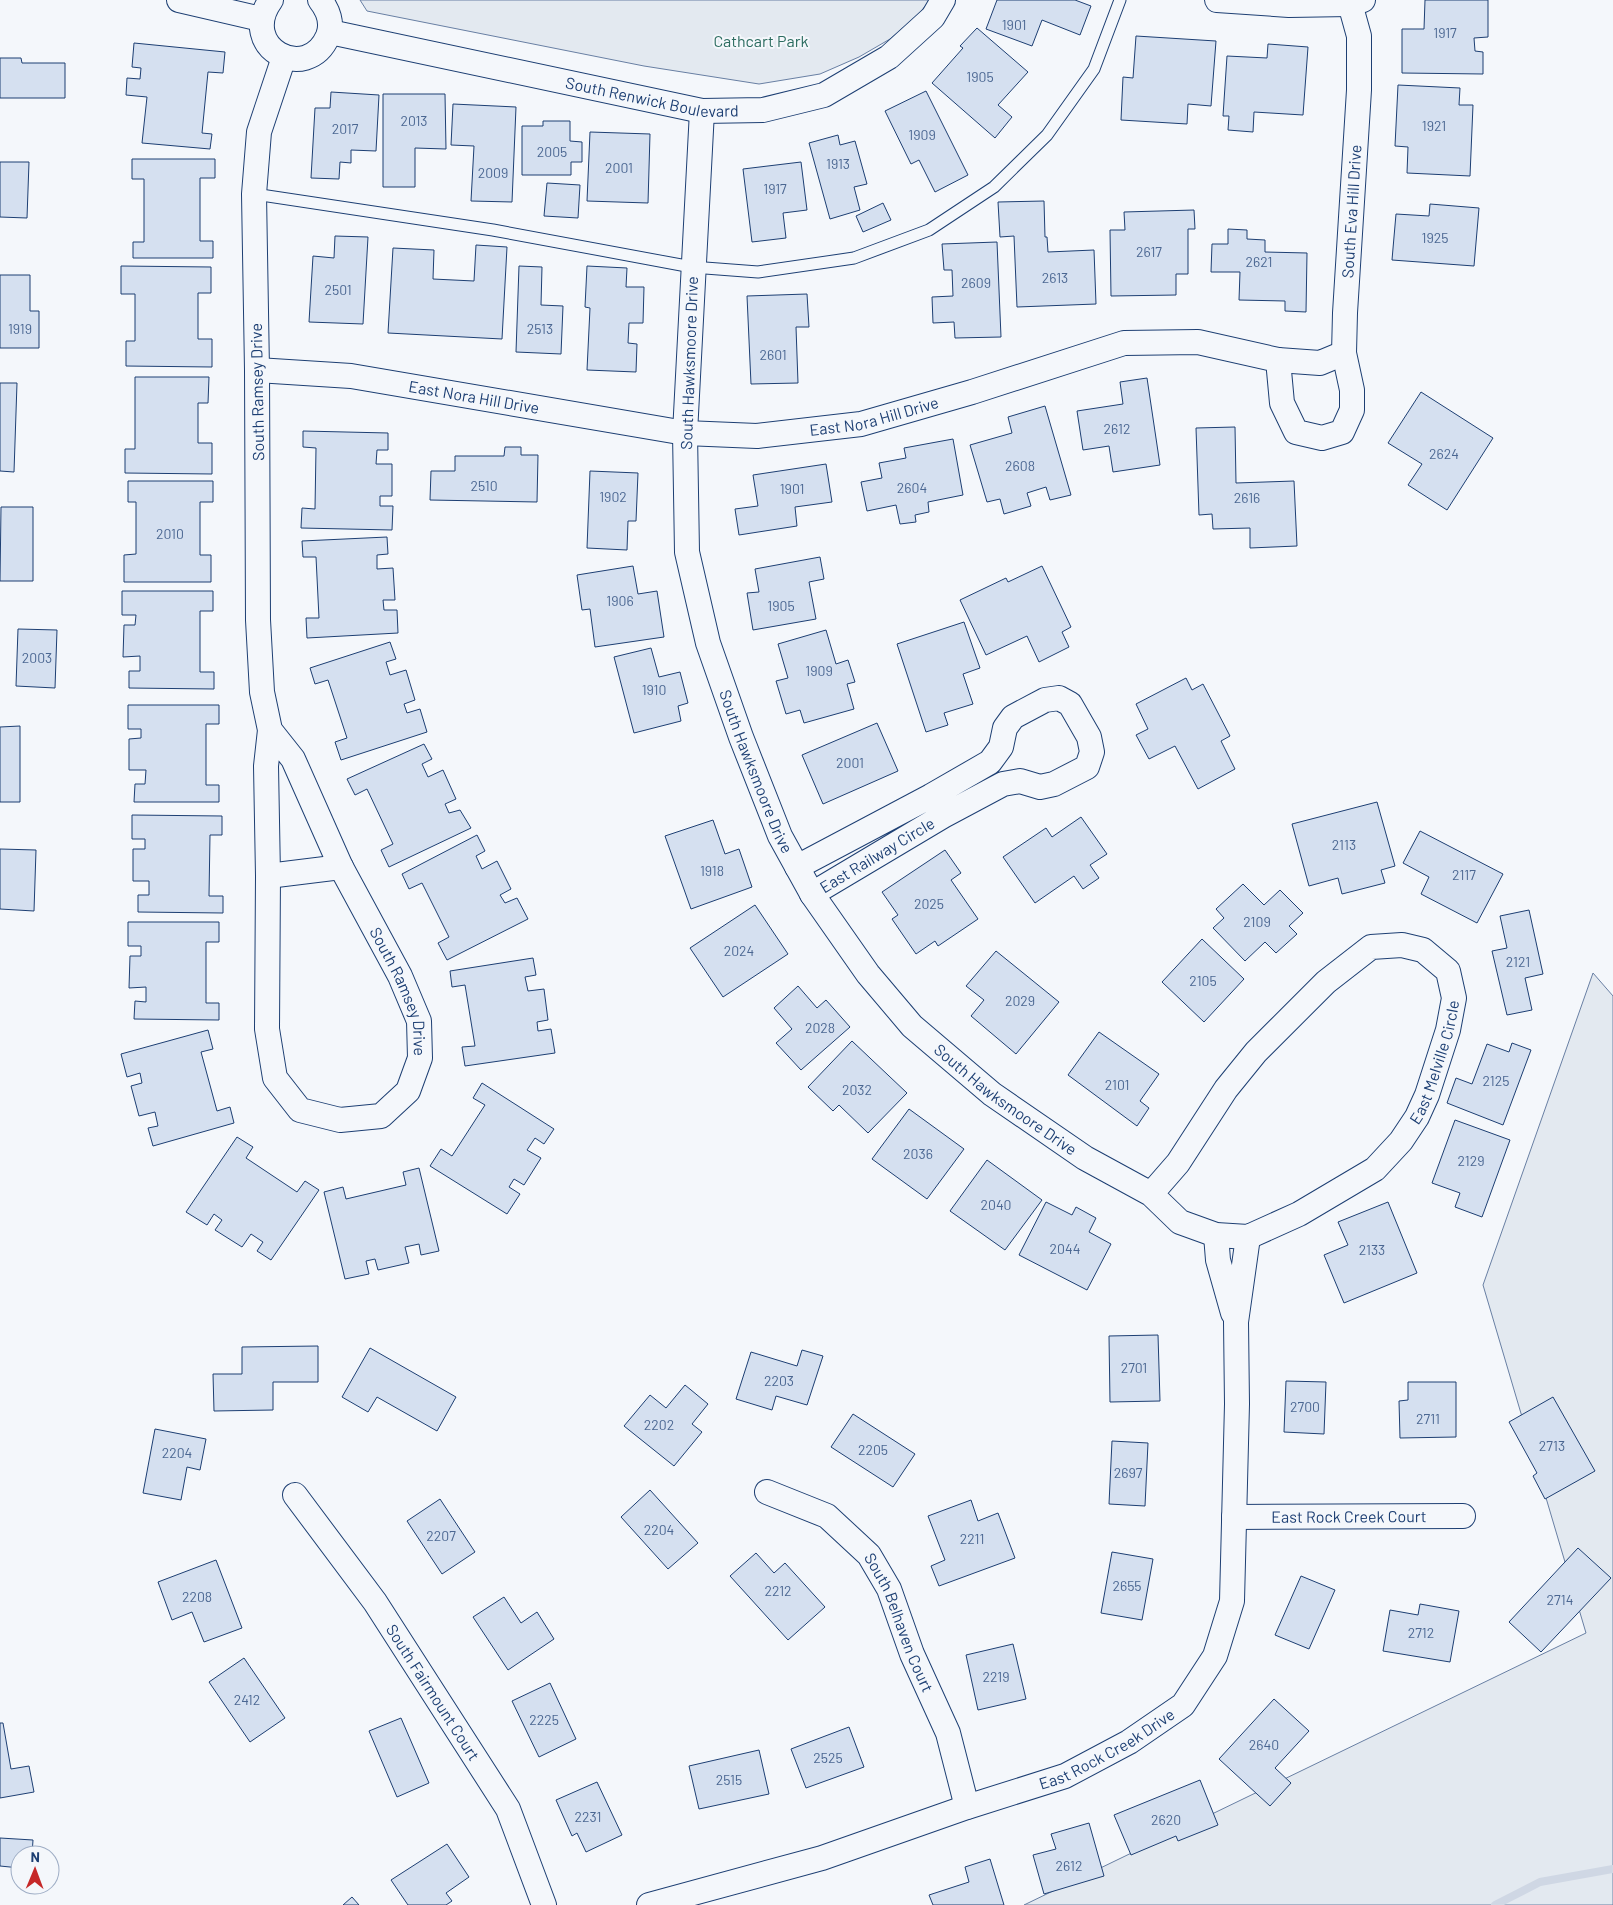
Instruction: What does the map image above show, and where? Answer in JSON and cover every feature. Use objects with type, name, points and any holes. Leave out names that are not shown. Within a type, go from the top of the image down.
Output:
[{"type":"street","points":[[179,0],[266,10],[262,32],[266,42],[274,52],[284,57],[296,59],[308,57],[318,51],[330,32],[328,10],[320,0]]},
{"type":"street","name":"South Renwick Boulevard","points":[[330,32],[702,111],[763,110],[824,95],[889,57],[933,17],[943,0]]},
{"type":"street","points":[[1217,0],[1289,5],[1354,1]]},
{"type":"street","name":"South Eva Hill Drive","points":[[1344,353],[1344,313],[1359,90],[1359,36],[1354,1]]},
{"type":"street","name":"South Ramsey Drive","points":[[270,730],[293,759],[341,867],[400,976],[419,1021],[420,1058],[408,1091],[381,1116],[340,1120],[300,1110],[275,1078],[266,1029],[268,876],[266,766],[270,730],[262,692],[258,620],[254,194],[259,132],[284,57]]},
{"type":"street","name":"South Hawksmoore Drive","points":[[702,111],[692,267],[685,432],[687,552],[708,643],[741,737],[780,836],[812,894],[868,974],[912,1026],[992,1094],[1085,1158],[1151,1194],[1180,1222],[1216,1235]]},
{"type":"street","name":"East Nora Hill Drive","points":[[257,370],[350,376],[685,432],[757,436],[861,424],[972,392],[1124,343],[1198,342],[1278,360]]},
{"type":"street","points":[[1344,353],[1352,390],[1352,410],[1342,432],[1322,438],[1296,432],[1282,403],[1278,360],[1320,363],[1344,353]]},
{"type":"street","name":"East Railway Circle","points":[[797,867],[937,806],[1003,784],[1020,781],[1040,787],[1054,784],[1087,767],[1092,752],[1089,737],[1070,704],[1059,698],[1045,700],[1013,717],[1005,728],[1001,747],[990,762],[937,806],[812,894]]},
{"type":"street","points":[[1001,747],[1008,766],[1020,781]]},
{"type":"street","points":[[268,876],[341,867]]},
{"type":"street","name":"East Melville Circle","points":[[1151,1194],[1178,1163],[1226,1089],[1256,1052],[1326,982],[1371,947],[1402,945],[1423,950],[1448,971],[1454,998],[1448,1030],[1427,1095],[1418,1117],[1401,1141],[1375,1169],[1299,1214],[1248,1237],[1216,1235]]},
{"type":"street","name":"East Rock Creek Drive","points":[[1216,1235],[1218,1260],[1236,1322]]},
{"type":"street","name":"East Rock Creek Drive","points":[[650,1905],[822,1858],[967,1807],[1065,1776],[1129,1742],[1183,1705],[1215,1656],[1232,1601],[1237,1404],[1236,1322],[1248,1237]]},
{"type":"street","name":"South Belhaven Court","points":[[767,1492],[827,1516],[869,1555],[889,1589],[912,1654],[948,1733],[967,1807]]},
{"type":"street","name":"South Fairmount Court","points":[[295,1495],[375,1602],[508,1809],[544,1905]]},
{"type":"street","name":"East Rock Creek Court","points":[[1234,1517],[1463,1516]]},
{"type":"lane","points":[[254,194],[493,230],[692,267],[758,272],[854,258],[929,230],[994,187],[1047,135],[1094,69],[1120,0]]},
{"type":"green space","name":"Cathcart Park","points":[[360,0],[930,0],[918,15],[890,39],[859,57],[820,74],[759,84],[644,66],[367,11]]},
{"type":"green space","points":[[1593,973],[1613,996],[1613,1905],[1024,1905],[1586,1633],[1483,1285]]},
{"type":"building","points":[[997,0],[1075,0],[1091,6],[1080,35],[1042,20],[1032,46],[986,29]]},
{"type":"building","points":[[1425,0],[1488,0],[1488,37],[1474,38],[1475,51],[1483,52],[1483,74],[1402,73],[1402,29],[1424,29]]},
{"type":"building","points":[[977,28],[1028,72],[998,105],[1012,117],[995,138],[932,83],[963,48],[960,46]]},
{"type":"building","points":[[1136,36],[1216,41],[1211,106],[1188,104],[1187,124],[1121,120],[1123,77],[1133,78]]},
{"type":"building","points":[[134,43],[225,52],[223,73],[208,72],[202,133],[212,134],[210,149],[142,143],[147,97],[126,95],[127,78],[140,79],[141,68],[132,67]]},
{"type":"building","points":[[1268,44],[1308,47],[1303,115],[1254,112],[1253,132],[1228,130],[1229,116],[1223,116],[1227,56],[1267,58]]},
{"type":"building","points":[[0,58],[21,58],[22,63],[65,63],[65,98],[0,98]]},
{"type":"building","points":[[1398,85],[1460,88],[1459,105],[1473,105],[1470,176],[1407,173],[1408,147],[1395,146]]},
{"type":"building","points":[[926,91],[968,175],[935,192],[919,160],[911,164],[885,111]]},
{"type":"building","points":[[331,92],[379,95],[376,151],[351,150],[351,163],[340,162],[339,179],[311,178],[315,108],[330,108]]},
{"type":"building","points":[[383,94],[445,94],[446,149],[415,148],[415,187],[383,187]]},
{"type":"building","points":[[453,104],[516,107],[512,202],[471,201],[474,146],[451,145]]},
{"type":"building","points":[[543,121],[570,121],[570,141],[582,142],[582,162],[571,162],[571,175],[522,175],[522,126],[543,126]]},
{"type":"building","points":[[590,132],[650,134],[648,203],[587,201]]},
{"type":"building","points":[[838,135],[840,145],[855,141],[867,184],[854,187],[860,210],[830,219],[809,143]]},
{"type":"building","points":[[132,159],[215,159],[215,178],[200,178],[200,241],[213,241],[213,258],[133,258],[133,242],[144,242],[144,179],[132,179]]},
{"type":"building","points":[[0,162],[29,162],[27,218],[0,217]]},
{"type":"building","points":[[801,162],[807,210],[783,213],[786,238],[752,242],[743,169]]},
{"type":"building","points":[[547,183],[580,185],[578,218],[544,216]]},
{"type":"building","points":[[1044,201],[1045,237],[1047,237],[1048,252],[1094,250],[1096,304],[1017,307],[1014,236],[1000,237],[998,202]]},
{"type":"building","points":[[883,203],[891,220],[863,232],[856,216]]},
{"type":"building","points":[[1430,204],[1479,208],[1474,266],[1392,260],[1396,214],[1429,216]]},
{"type":"building","points":[[1194,210],[1195,229],[1188,229],[1188,274],[1176,274],[1176,295],[1111,296],[1110,230],[1125,230],[1124,212]]},
{"type":"building","points":[[1228,229],[1247,230],[1247,239],[1265,240],[1265,252],[1307,253],[1306,312],[1285,311],[1285,301],[1239,300],[1240,272],[1211,272],[1212,244],[1228,244]]},
{"type":"building","points":[[335,236],[368,237],[363,324],[309,322],[313,256],[334,258]]},
{"type":"building","points":[[997,242],[1001,337],[955,338],[954,322],[933,323],[932,297],[953,296],[952,270],[944,270],[942,244]]},
{"type":"building","points":[[476,245],[507,247],[502,339],[388,333],[393,248],[434,250],[433,279],[474,281]]},
{"type":"building","points":[[121,266],[211,267],[211,293],[198,293],[198,339],[212,339],[212,367],[126,366],[126,341],[135,341],[135,294],[121,294]]},
{"type":"building","points":[[519,266],[542,267],[541,305],[563,306],[561,354],[516,352]]},
{"type":"building","points":[[587,266],[627,268],[626,287],[644,287],[643,323],[629,323],[628,343],[637,344],[636,372],[587,370],[590,308],[585,307]]},
{"type":"building","points":[[0,275],[30,275],[30,311],[39,311],[39,348],[0,348]]},
{"type":"building","points":[[807,294],[809,327],[796,327],[798,383],[751,384],[747,296]]},
{"type":"building","points":[[135,377],[209,377],[208,403],[198,403],[198,443],[212,443],[212,474],[125,473],[125,449],[135,449]]},
{"type":"building","points":[[1147,378],[1160,465],[1113,472],[1109,446],[1083,450],[1077,411],[1123,404],[1120,382]]},
{"type":"building","points":[[0,383],[17,383],[14,472],[0,471]]},
{"type":"building","points":[[1421,392],[1493,438],[1447,510],[1408,485],[1422,464],[1388,443]]},
{"type":"building","points":[[1045,406],[1071,495],[1050,500],[1046,487],[1027,493],[1031,506],[1004,514],[1000,499],[987,502],[970,445],[1012,433],[1008,417]]},
{"type":"building","points":[[1235,427],[1236,483],[1294,481],[1297,546],[1250,548],[1250,528],[1213,529],[1212,514],[1199,515],[1196,428]]},
{"type":"building","points":[[303,431],[388,433],[388,450],[377,450],[376,464],[392,464],[392,496],[380,496],[380,506],[393,506],[392,530],[301,528],[302,508],[315,509],[316,448],[303,447]]},
{"type":"building","points":[[953,439],[963,495],[928,502],[929,512],[915,515],[916,522],[900,524],[896,505],[867,511],[861,482],[882,478],[879,463],[906,458],[904,448]]},
{"type":"building","points":[[505,447],[521,447],[521,455],[538,455],[537,502],[430,500],[431,471],[455,471],[455,456],[504,456]]},
{"type":"building","points":[[826,464],[832,502],[795,507],[797,526],[739,535],[735,509],[758,506],[753,475]]},
{"type":"building","points":[[590,471],[638,473],[636,521],[628,521],[627,550],[587,548]]},
{"type":"building","points":[[128,481],[213,481],[213,502],[200,502],[200,555],[211,555],[211,582],[124,582],[124,555],[136,554],[136,502],[128,502]]},
{"type":"building","points":[[1,507],[33,507],[33,581],[0,581]]},
{"type":"building","points":[[387,537],[388,554],[377,555],[377,569],[393,568],[395,600],[383,600],[384,610],[397,610],[398,633],[307,638],[306,618],[319,618],[316,557],[303,557],[302,541]]},
{"type":"building","points":[[820,557],[824,579],[809,582],[816,619],[753,630],[747,593],[759,592],[755,569]]},
{"type":"building","points":[[633,566],[638,594],[657,591],[664,637],[595,647],[590,609],[582,610],[577,575]]},
{"type":"building","points":[[1042,566],[1071,627],[1062,632],[1069,647],[1039,662],[1027,636],[986,655],[960,600],[1006,578],[1008,582]]},
{"type":"building","points":[[122,591],[213,591],[213,611],[200,611],[200,672],[214,672],[214,689],[129,688],[129,671],[140,671],[140,656],[123,657],[124,625],[135,625],[136,615],[122,615]]},
{"type":"building","points":[[964,622],[980,668],[963,674],[973,704],[944,713],[948,725],[926,732],[897,644]]},
{"type":"building","points":[[18,629],[57,630],[55,688],[16,686]]},
{"type":"building","points":[[826,630],[836,664],[848,660],[855,682],[847,684],[854,709],[804,723],[800,710],[786,714],[776,681],[788,678],[778,644]]},
{"type":"building","points":[[390,642],[396,659],[386,662],[390,675],[406,670],[415,700],[404,704],[407,713],[420,709],[427,732],[341,760],[335,742],[347,738],[328,680],[315,684],[310,668]]},
{"type":"building","points":[[651,648],[659,677],[680,672],[688,703],[678,706],[681,721],[634,733],[614,657]]},
{"type":"building","points":[[1186,678],[1192,690],[1203,684],[1230,736],[1221,741],[1235,769],[1198,789],[1175,746],[1149,759],[1136,735],[1148,729],[1136,704]]},
{"type":"building","points":[[128,705],[219,705],[219,724],[206,724],[206,785],[219,785],[219,802],[134,802],[135,784],[145,784],[146,770],[129,770],[129,739],[141,738],[141,729],[128,729]]},
{"type":"building","points":[[877,723],[898,771],[823,804],[802,755]]},
{"type":"building","points":[[20,726],[20,802],[0,802],[0,727]]},
{"type":"building","points":[[424,744],[432,759],[422,764],[428,777],[443,770],[456,799],[445,804],[449,813],[460,810],[471,828],[389,867],[381,850],[393,844],[367,789],[355,795],[347,779]]},
{"type":"building","points":[[1377,802],[1395,866],[1381,870],[1385,883],[1342,894],[1338,878],[1309,886],[1292,824]]},
{"type":"building","points":[[132,815],[222,816],[222,835],[210,835],[209,896],[223,896],[223,913],[138,912],[138,895],[149,895],[149,881],[133,881],[133,849],[145,849],[145,839],[132,839]]},
{"type":"building","points":[[1081,817],[1107,854],[1090,865],[1099,878],[1083,889],[1074,876],[1035,903],[1003,857],[1046,828],[1052,837]]},
{"type":"building","points":[[713,820],[725,854],[739,849],[752,887],[691,909],[665,836]]},
{"type":"building","points":[[1420,831],[1503,874],[1477,923],[1421,894],[1429,877],[1403,863]]},
{"type":"building","points":[[477,835],[485,851],[476,856],[482,869],[497,861],[511,889],[500,895],[505,903],[517,898],[528,919],[447,960],[438,943],[449,937],[422,883],[409,889],[402,874]]},
{"type":"building","points":[[0,849],[36,850],[34,911],[0,909]]},
{"type":"building","points":[[945,850],[961,873],[951,880],[978,919],[938,946],[935,941],[916,954],[892,919],[898,915],[882,892]]},
{"type":"building","points":[[1243,884],[1264,905],[1280,890],[1303,913],[1289,926],[1297,934],[1276,953],[1265,942],[1245,961],[1213,928],[1224,918],[1216,909]]},
{"type":"building","points":[[755,905],[788,954],[723,997],[690,948]]},
{"type":"building","points":[[1529,910],[1543,974],[1525,978],[1532,1010],[1507,1015],[1492,951],[1507,948],[1500,916]]},
{"type":"building","points":[[128,922],[219,922],[219,942],[206,942],[206,1003],[219,1003],[219,1020],[134,1019],[135,1001],[146,1002],[146,987],[129,988],[130,956],[141,956],[141,946],[128,946]]},
{"type":"building","points":[[1202,939],[1244,979],[1204,1022],[1162,982]]},
{"type":"building","points":[[996,951],[1059,1002],[1016,1054],[971,1016],[984,1000],[966,986]]},
{"type":"building","points":[[533,958],[536,975],[525,977],[528,991],[544,989],[548,1020],[537,1022],[538,1031],[551,1029],[555,1053],[465,1066],[462,1047],[475,1046],[465,985],[452,987],[450,971]]},
{"type":"building","points":[[798,986],[817,1008],[826,1000],[850,1027],[801,1070],[776,1043],[792,1029],[774,1008]]},
{"type":"building","points":[[208,1030],[213,1049],[201,1052],[217,1111],[230,1107],[234,1123],[153,1146],[148,1128],[158,1126],[155,1112],[139,1116],[131,1086],[142,1083],[140,1073],[127,1077],[121,1054]]},
{"type":"building","points":[[1099,1032],[1159,1074],[1140,1101],[1149,1108],[1137,1126],[1068,1075]]},
{"type":"building","points":[[852,1041],[907,1093],[868,1133],[839,1105],[833,1111],[808,1087]]},
{"type":"building","points":[[1512,1043],[1531,1050],[1503,1125],[1447,1103],[1456,1078],[1472,1084],[1487,1044],[1509,1052]]},
{"type":"building","points":[[482,1083],[554,1129],[544,1144],[535,1138],[527,1150],[541,1158],[524,1185],[514,1179],[509,1187],[520,1194],[507,1214],[430,1166],[441,1149],[452,1156],[485,1105],[473,1098]]},
{"type":"building","points":[[909,1109],[964,1149],[927,1199],[872,1159]]},
{"type":"building","points":[[1455,1120],[1510,1140],[1482,1217],[1455,1207],[1460,1193],[1432,1183]]},
{"type":"building","points":[[237,1137],[253,1147],[246,1158],[297,1192],[305,1181],[319,1190],[271,1260],[257,1251],[263,1242],[251,1234],[242,1247],[215,1230],[222,1220],[214,1214],[207,1225],[186,1212]]},
{"type":"building","points":[[987,1160],[1042,1200],[1005,1250],[950,1211]]},
{"type":"building","points":[[419,1168],[439,1251],[421,1255],[419,1244],[405,1247],[409,1263],[378,1270],[375,1259],[366,1261],[369,1274],[345,1279],[324,1192],[343,1187],[346,1199],[406,1185],[403,1172]]},
{"type":"building","points":[[1046,1202],[1072,1215],[1076,1207],[1096,1218],[1089,1232],[1111,1244],[1087,1290],[1019,1255]]},
{"type":"building","points":[[1388,1202],[1417,1273],[1344,1303],[1324,1255],[1348,1245],[1338,1222]]},
{"type":"building","points":[[1158,1335],[1160,1401],[1110,1402],[1109,1336]]},
{"type":"building","points":[[318,1346],[318,1382],[273,1382],[273,1410],[214,1411],[213,1374],[242,1374],[242,1347]]},
{"type":"building","points":[[370,1348],[456,1397],[437,1431],[377,1397],[368,1412],[342,1397]]},
{"type":"building","points":[[802,1350],[823,1356],[807,1405],[776,1396],[772,1410],[736,1399],[751,1352],[797,1366]]},
{"type":"building","points":[[1286,1381],[1326,1382],[1324,1434],[1284,1432]]},
{"type":"building","points":[[1408,1382],[1456,1382],[1456,1437],[1400,1438],[1399,1401],[1408,1400]]},
{"type":"building","points":[[685,1385],[708,1404],[692,1424],[702,1432],[674,1466],[624,1426],[650,1395],[666,1408]]},
{"type":"building","points":[[1553,1397],[1595,1471],[1545,1499],[1533,1476],[1537,1473],[1509,1422]]},
{"type":"building","points":[[853,1414],[915,1454],[893,1487],[831,1447]]},
{"type":"building","points":[[155,1429],[206,1439],[200,1470],[187,1467],[181,1500],[143,1493]]},
{"type":"building","points":[[1112,1441],[1148,1443],[1145,1506],[1109,1504]]},
{"type":"building","points":[[650,1490],[698,1543],[668,1569],[621,1517]]},
{"type":"building","points":[[440,1499],[475,1552],[442,1574],[407,1521]]},
{"type":"building","points":[[971,1500],[978,1521],[998,1513],[1015,1558],[939,1586],[931,1566],[945,1560],[928,1516]]},
{"type":"building","points":[[1578,1548],[1611,1578],[1541,1652],[1509,1622]]},
{"type":"building","points":[[1112,1552],[1153,1559],[1142,1620],[1101,1613]]},
{"type":"building","points":[[756,1553],[774,1573],[785,1563],[825,1607],[788,1640],[730,1576]]},
{"type":"building","points":[[216,1560],[242,1628],[204,1642],[192,1612],[172,1620],[158,1582]]},
{"type":"building","points":[[1301,1576],[1335,1590],[1309,1649],[1275,1635]]},
{"type":"building","points":[[504,1597],[521,1623],[537,1612],[554,1639],[508,1670],[473,1617]]},
{"type":"building","points":[[1420,1604],[1459,1611],[1450,1662],[1383,1651],[1390,1610],[1418,1615]]},
{"type":"building","points":[[1013,1644],[1026,1699],[978,1710],[966,1655]]},
{"type":"building","points":[[244,1658],[285,1718],[250,1742],[209,1682]]},
{"type":"building","points":[[550,1683],[576,1739],[539,1757],[512,1701]]},
{"type":"building","points":[[1274,1699],[1309,1731],[1275,1768],[1291,1783],[1270,1806],[1219,1759]]},
{"type":"building","points":[[401,1718],[429,1783],[397,1797],[369,1731]]},
{"type":"building","points":[[0,1723],[3,1723],[11,1769],[29,1766],[34,1792],[0,1798]]},
{"type":"building","points":[[849,1727],[864,1767],[806,1788],[791,1749]]},
{"type":"building","points":[[759,1750],[769,1794],[699,1809],[689,1766]]},
{"type":"building","points":[[1200,1780],[1218,1825],[1178,1841],[1176,1836],[1131,1855],[1114,1815]]},
{"type":"building","points":[[597,1782],[622,1835],[586,1852],[577,1833],[572,1836],[556,1800]]},
{"type":"building","points":[[1089,1823],[1104,1876],[1044,1894],[1033,1855],[1056,1849],[1051,1834]]},
{"type":"building","points":[[0,1838],[33,1840],[33,1845],[10,1845],[10,1867],[0,1866]]},
{"type":"building","points":[[447,1844],[469,1877],[446,1893],[452,1901],[446,1905],[408,1905],[391,1880]]},
{"type":"building","points":[[990,1859],[1004,1905],[933,1905],[929,1895],[969,1882],[965,1867]]},
{"type":"building","points":[[352,1897],[359,1905],[343,1905]]},
{"type":"waterway","points":[[1495,1905],[1540,1882],[1613,1869]]}]
